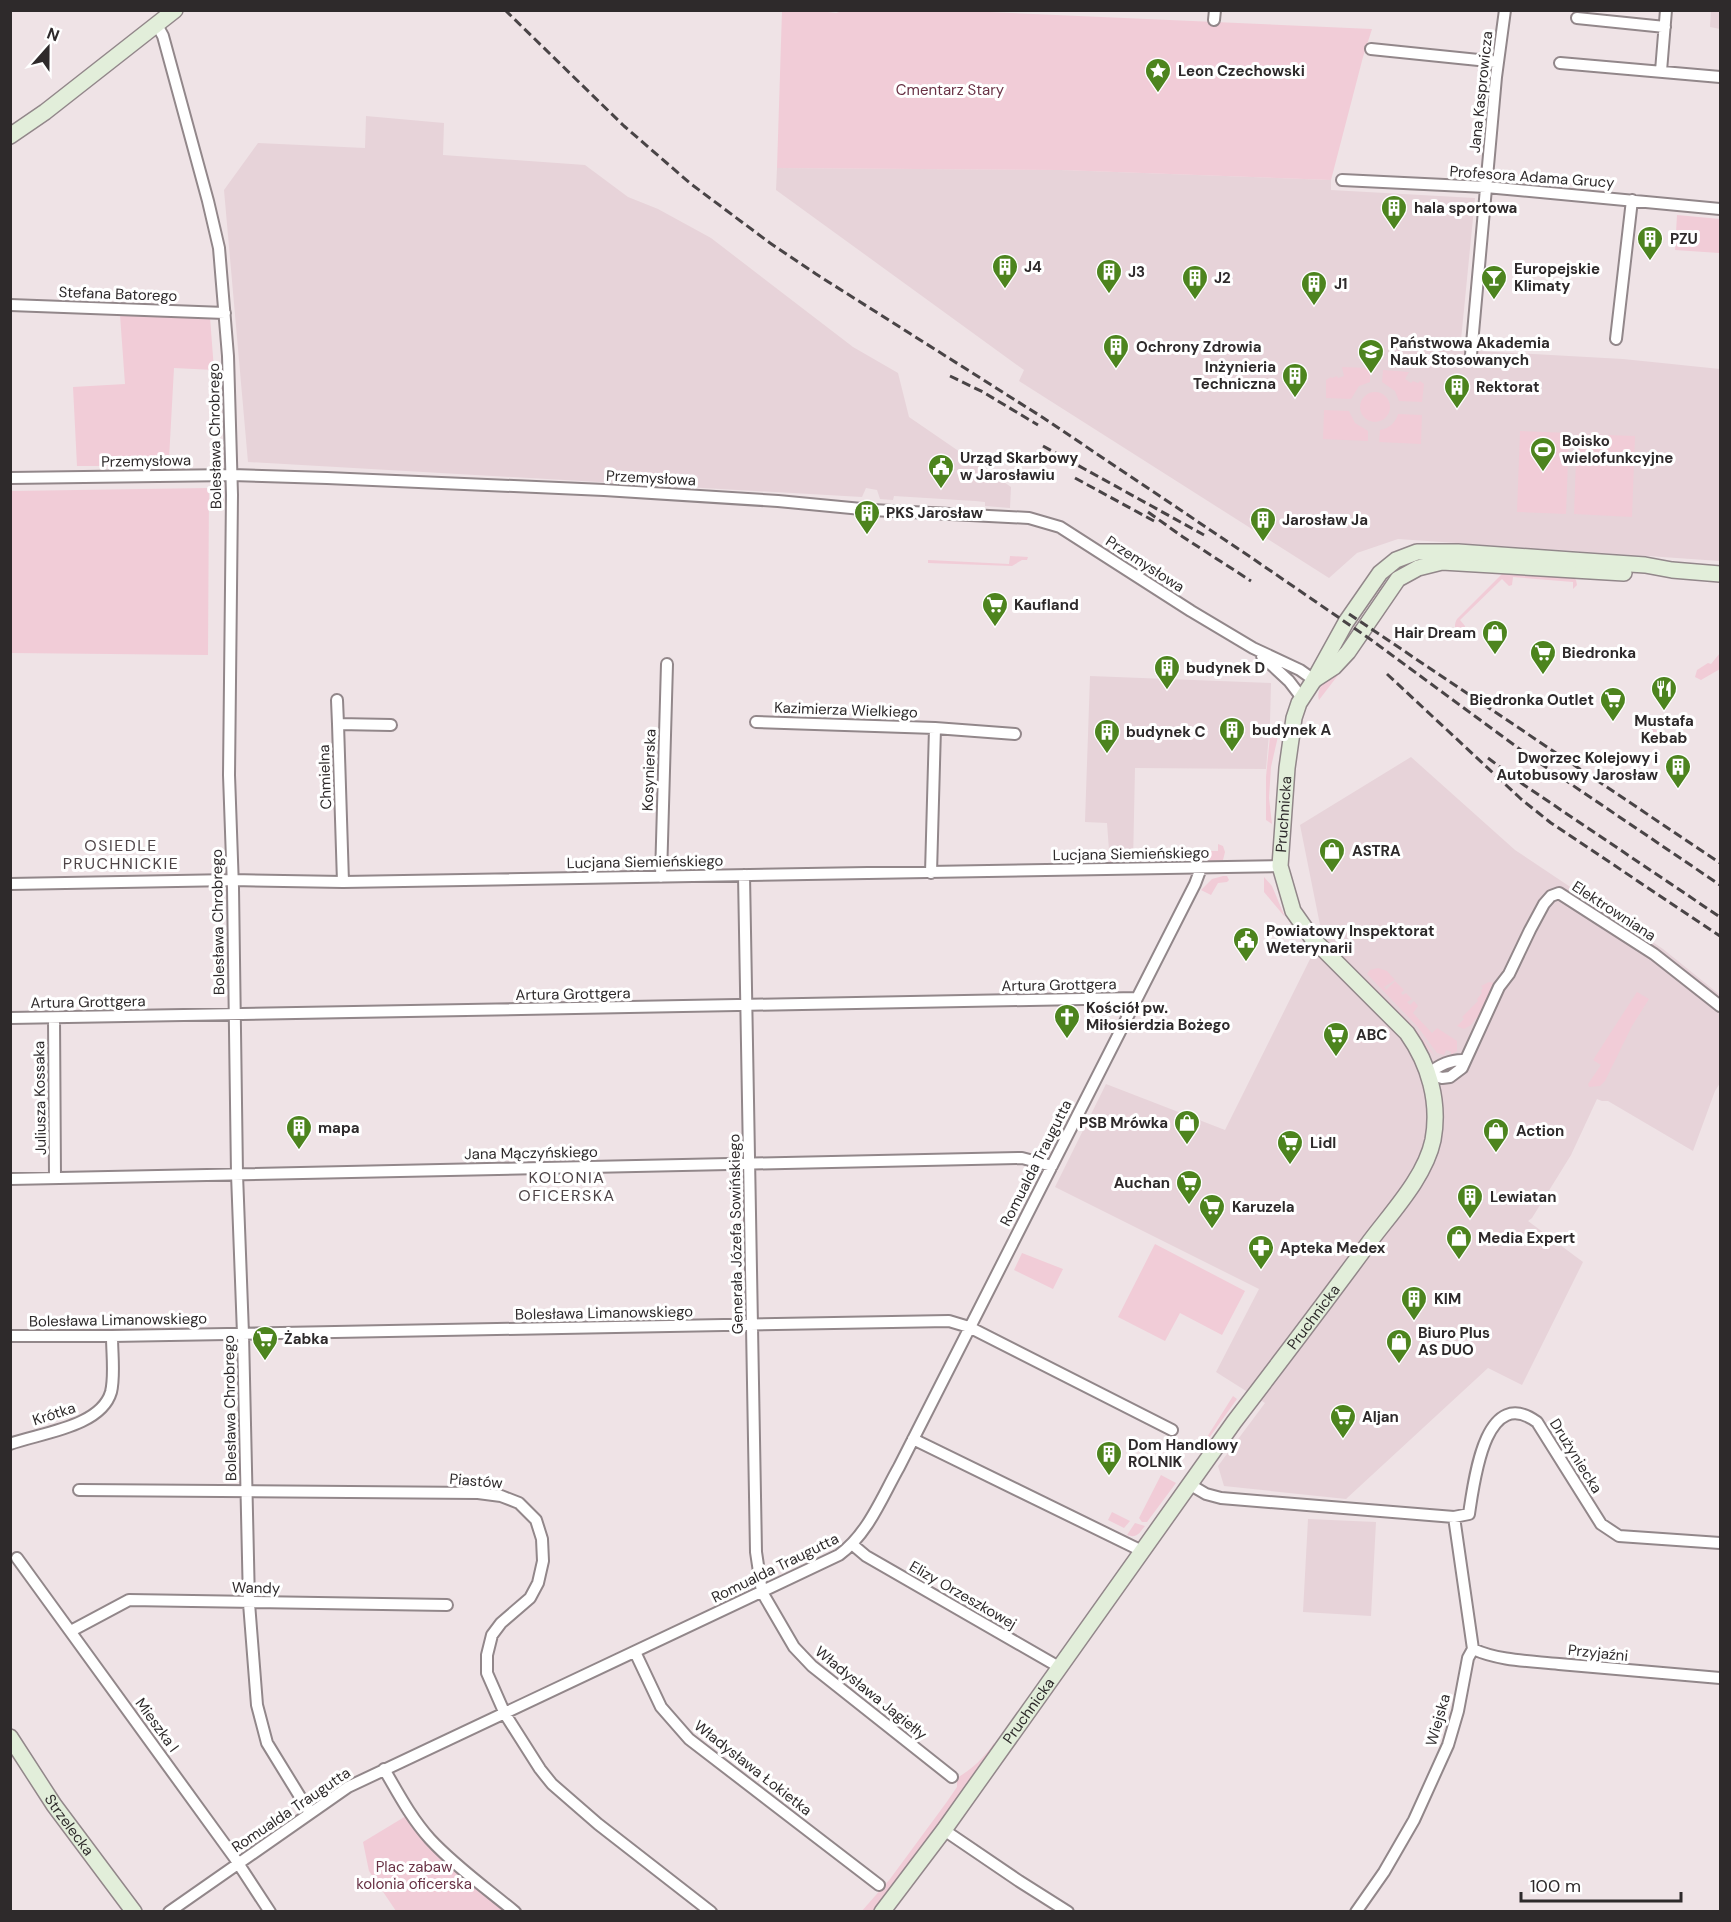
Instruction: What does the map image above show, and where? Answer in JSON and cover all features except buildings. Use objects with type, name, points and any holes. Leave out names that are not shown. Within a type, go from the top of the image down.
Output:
[{"type":"main road","points":[[10,136],[45,112],[175,10]]},
{"type":"main road","name":"Pruchnicka","points":[[882,1911],[944,1830],[1189,1484],[1414,1181],[1432,1141],[1435,1112],[1429,1074],[1417,1047],[1407,1033],[1312,938],[1293,911],[1280,866],[1289,751],[1294,718],[1302,698],[1346,622],[1380,573],[1396,560],[1417,552],[1470,553],[1645,565],[1720,573]]},
{"type":"main road","name":"Strzelecka","points":[[10,1737],[54,1805],[134,1911]]},
{"type":"street","name":"Jana Kasprowicza","points":[[1471,355],[1504,10]]},
{"type":"street","points":[[1661,71],[1666,10]]},
{"type":"street","points":[[1577,18],[1665,27]]},
{"type":"street","name":"Bolesława Chrobrego","points":[[156,26],[163,36],[208,201],[219,248],[225,313],[231,475],[229,775],[249,1603],[257,1705],[267,1743],[310,1813]]},
{"type":"street","points":[[1371,49],[1498,62]]},
{"type":"street","points":[[1560,63],[1720,77]]},
{"type":"street","name":"Profesora Adama Grucy","points":[[1342,180],[1486,187],[1720,209]]},
{"type":"street","points":[[1616,339],[1632,200]]},
{"type":"street","name":"Stefana Batorego","points":[[10,305],[225,313]]},
{"type":"street","name":"Przemysłowa","points":[[10,478],[231,475],[327,478],[604,490],[778,501],[872,510],[1029,518],[1060,527],[1191,612],[1253,648]]},
{"type":"street","points":[[1253,648],[1300,670],[1314,680]]},
{"type":"street","points":[[1253,648],[1289,681],[1302,698]]},
{"type":"street","name":"Kosynierska","points":[[661,877],[667,664]]},
{"type":"street","points":[[337,700],[338,724]]},
{"type":"street","name":"Kazimierza Wielkiego","points":[[756,722],[935,728],[1016,734]]},
{"type":"street","name":"Chmielna","points":[[343,882],[338,724],[391,725]]},
{"type":"street","name":"Kazimierza Wielkiego","points":[[931,873],[935,728]]},
{"type":"street","name":"Lucjana Siemieńskiego","points":[[10,884],[232,880],[343,882],[1280,866]]},
{"type":"street","name":"Romualda Traugutta","points":[[169,1911],[348,1787],[762,1592],[839,1555],[853,1545],[866,1526],[913,1439],[1196,884],[1201,868]]},
{"type":"street","name":"Generała Józefa Sowińskiego","points":[[744,875],[756,1551],[762,1592]]},
{"type":"street","name":"Elektrowniana","points":[[1429,1074],[1442,1078],[1450,1077],[1462,1068],[1499,987],[1509,974],[1544,904],[1551,896],[1559,893],[1654,954],[1720,1006]]},
{"type":"street","name":"Artura Grottgera","points":[[10,1018],[1137,998]]},
{"type":"street","name":"Juliusza Kossaka","points":[[54,1018],[55,1178]]},
{"type":"street","name":"Jana Mączyńskiego","points":[[10,1179],[1022,1158],[1052,1166]]},
{"type":"street","name":"Bolesława Limanowskiego","points":[[10,1336],[949,1322],[969,1327],[1172,1430]]},
{"type":"street","name":"Krótka","points":[[10,1443],[76,1424],[101,1410],[112,1390],[112,1336]]},
{"type":"street","name":"Drużyniecka","points":[[1454,1516],[1468,1514],[1484,1442],[1499,1418],[1506,1414],[1527,1415],[1537,1422],[1601,1524],[1619,1536],[1720,1543]]},
{"type":"street","points":[[913,1439],[1142,1551]]},
{"type":"street","points":[[1189,1484],[1206,1494],[1221,1498],[1454,1516]]},
{"type":"street","name":"Piastów","points":[[79,1490],[478,1493],[501,1496],[519,1503],[536,1520],[542,1539],[543,1561],[538,1583],[530,1598],[501,1623],[492,1635],[487,1655],[487,1672],[505,1714],[552,1784],[598,1824],[711,1911]]},
{"type":"street","name":"Wiejska","points":[[1356,1911],[1384,1872],[1414,1820],[1443,1756],[1458,1711],[1468,1659],[1473,1649],[1454,1516]]},
{"type":"street","name":"Elizy Orzeszkowej","points":[[853,1545],[866,1556],[1059,1667]]},
{"type":"street","name":"Mieszka I","points":[[17,1558],[238,1863],[270,1911]]},
{"type":"street","name":"Władysława Jagiełły","points":[[762,1592],[794,1647],[812,1666],[952,1777]]},
{"type":"street","name":"Wandy","points":[[71,1631],[129,1600],[447,1605]]},
{"type":"street","name":"Przyjaźni","points":[[1473,1649],[1483,1654],[1514,1659],[1653,1674],[1720,1678]]},
{"type":"street","name":"Władysława Łokietka","points":[[634,1652],[661,1707],[689,1739],[879,1885]]},
{"type":"street","points":[[384,1769],[414,1819],[429,1838],[452,1860],[515,1911]]},
{"type":"street","points":[[944,1830],[1068,1911]]},
{"type":"shaded area","points":[[1711,11],[1720,11],[1720,29],[1710,27]]},
{"type":"shaded area","points":[[366,116],[444,123],[443,155],[585,165],[628,197],[658,209],[711,238],[853,347],[898,373],[909,417],[1011,487],[1010,508],[985,506],[985,502],[975,501],[894,496],[893,500],[880,499],[877,490],[866,488],[862,497],[248,462],[224,190],[258,143],[365,148]]},
{"type":"shaded area","name":"Państwowa Akademia Nauk Stosowanych","points":[[777,168],[1061,170],[1331,180],[1331,190],[1475,198],[1460,350],[1623,359],[1720,369],[1720,561],[1398,539],[1357,553],[1329,578],[1019,381],[1024,370],[776,190]]},
{"type":"shaded area","points":[[1090,676],[1271,683],[1266,769],[1135,768],[1133,863],[1110,864],[1107,823],[1085,822]]},
{"type":"shaded area","points":[[1411,757],[1515,850],[1663,949],[1720,995],[1720,1083],[1693,1151],[1608,1101],[1597,1099],[1571,1155],[1528,1221],[1583,1262],[1522,1385],[1488,1368],[1346,1499],[1224,1486],[1218,1466],[1265,1403],[1216,1372],[1259,1289],[1055,1187],[1106,1084],[1225,1130],[1322,935],[1300,825]]},
{"type":"shaded area","points":[[1308,1519],[1376,1522],[1371,1616],[1303,1612]]},
{"type":"green space","name":"Cmentarz Stary","points":[[812,10],[836,13],[846,10],[967,11],[1372,29],[1331,180],[1061,170],[777,168],[782,11]]},
{"type":"green space","points":[[1677,215],[1720,219],[1719,253],[1675,250]]},
{"type":"green space","points":[[120,315],[210,317],[214,370],[174,368],[167,466],[77,466],[73,387],[125,384]]},
{"type":"green space","points":[[1342,367],[1370,368],[1370,382],[1359,386],[1351,399],[1326,398],[1326,380],[1331,377],[1344,376]]},
{"type":"green space","points":[[1383,370],[1409,372],[1405,379],[1411,383],[1420,381],[1424,384],[1422,402],[1399,401],[1395,391],[1382,382]]},
{"type":"green space","points":[[1375,392],[1381,393],[1389,401],[1389,413],[1381,421],[1375,422],[1369,421],[1361,413],[1360,407],[1361,401],[1369,393]]},
{"type":"green space","points":[[1324,410],[1349,411],[1355,423],[1368,431],[1368,441],[1323,439]]},
{"type":"green space","points":[[1398,414],[1422,415],[1421,444],[1379,442],[1380,430],[1392,425]]},
{"type":"green space","name":"Boisko wielofunkcyjne","points":[[1520,431],[1569,433],[1566,514],[1517,512]]},
{"type":"green space","points":[[1577,434],[1635,436],[1632,517],[1574,514]]},
{"type":"green space","points":[[209,488],[208,655],[11,653],[11,491]]},
{"type":"green space","points":[[1010,556],[1028,557],[1027,560],[1022,560],[1012,566],[928,563],[928,560],[1009,564]]},
{"type":"green space","points":[[1504,572],[1573,577],[1577,585],[1573,589],[1573,582],[1513,577],[1512,585],[1509,586],[1502,579],[1460,620],[1465,626],[1465,632],[1462,634],[1458,632],[1455,626],[1457,619]]},
{"type":"green space","points":[[1720,653],[1720,669],[1701,680],[1695,677],[1697,670],[1708,663],[1711,664]]},
{"type":"green space","points":[[1338,667],[1342,670],[1319,700],[1321,686]]},
{"type":"green space","points":[[1647,720],[1658,734],[1653,739],[1640,732]]},
{"type":"green space","points":[[1281,723],[1271,767],[1269,798],[1272,824],[1266,820],[1266,777],[1271,726]]},
{"type":"green space","points":[[1218,844],[1223,846],[1225,852],[1223,860],[1110,864],[1112,851],[1218,851]]},
{"type":"green space","points":[[1227,876],[1229,880],[1218,883],[1211,895],[1201,890],[1212,879]]},
{"type":"green space","points":[[1264,877],[1272,886],[1285,917],[1264,892]]},
{"type":"green space","points":[[1378,968],[1387,971],[1395,980],[1384,987],[1386,990],[1395,981],[1404,990],[1401,993],[1403,995],[1406,993],[1412,999],[1407,1002],[1410,1005],[1414,1001],[1418,1006],[1413,1013],[1432,1033],[1437,1028],[1457,1041],[1457,1051],[1451,1055],[1451,1052],[1446,1050],[1444,1055],[1437,1053],[1417,1026],[1367,974],[1370,970]]},
{"type":"green space","points":[[1365,978],[1413,1026],[1435,1056],[1368,984]]},
{"type":"green space","points":[[1489,982],[1495,983],[1479,1019],[1476,1018],[1464,1029],[1457,1026],[1464,1019],[1462,1017],[1478,1001],[1483,988],[1481,986]]},
{"type":"green space","points":[[1637,992],[1649,999],[1632,1026],[1605,1081],[1600,1086],[1589,1087],[1588,1084],[1601,1065],[1593,1060]]},
{"type":"green space","points":[[1155,1244],[1245,1291],[1222,1335],[1180,1313],[1165,1341],[1118,1317]]},
{"type":"green space","points":[[1022,1253],[1063,1269],[1053,1289],[1014,1270]]},
{"type":"green space","points":[[1233,1396],[1237,1399],[1209,1438],[1207,1437]]},
{"type":"green space","points":[[1161,1475],[1176,1483],[1147,1522],[1142,1522],[1139,1518]]},
{"type":"green space","points":[[1112,1512],[1130,1521],[1124,1528],[1108,1520]]},
{"type":"green space","points":[[1135,1523],[1145,1526],[1136,1535],[1127,1535]]},
{"type":"green space","points":[[994,1743],[995,1746],[889,1895],[874,1911],[861,1912],[890,1879],[946,1803],[957,1787],[957,1778],[978,1762]]},
{"type":"green space","name":"Plac zabaw kolonia oficerska","points":[[406,1816],[453,1866],[506,1911],[396,1911],[369,1871],[363,1842]]},
{"type":"railway","points":[[505,10],[624,126],[691,184],[770,243],[1042,417],[1249,556],[1370,639],[1525,753],[1720,885]]},
{"type":"railway","points":[[950,376],[983,392],[1038,425]]},
{"type":"railway","points":[[1043,446],[1204,535]]},
{"type":"railway","points":[[1075,478],[1154,521]]},
{"type":"railway","points":[[1148,512],[1251,581]]},
{"type":"railway","points":[[1349,614],[1720,863]]},
{"type":"railway","points":[[1387,674],[1521,799],[1551,823],[1720,936]]},
{"type":"railway","points":[[1488,758],[1524,785],[1720,917]]},
{"type":"place","name":"Leon Czechowski","points":[[1158,94]]},
{"type":"place","name":"hala sportowa","points":[[1394,231]]},
{"type":"place","name":"PZU","points":[[1650,262]]},
{"type":"place","name":"J4","points":[[1005,290]]},
{"type":"place","name":"J3","points":[[1109,295]]},
{"type":"place","name":"J2","points":[[1195,301]]},
{"type":"place","name":"Europejskie Klimaty","points":[[1494,301]]},
{"type":"place","name":"J1","points":[[1314,307]]},
{"type":"place","name":"Ochrony Zdrowia","points":[[1116,370]]},
{"type":"place","name":"Państwowa Akademia Nauk Stosowanych","points":[[1371,375]]},
{"type":"place","name":"Inżynieria Techniczna","points":[[1295,399]]},
{"type":"place","name":"Rektorat","points":[[1457,410]]},
{"type":"place","name":"Boisko wielofunkcyjne","points":[[1543,473]]},
{"type":"place","name":"Urząd Skarbowy w Jarosławiu","points":[[941,490]]},
{"type":"place","name":"PKS Jarosław","points":[[867,536]]},
{"type":"place","name":"Jarosław Ja","points":[[1263,543]]},
{"type":"place","name":"Kaufland","points":[[995,628]]},
{"type":"place","name":"Hair Dream","points":[[1495,656]]},
{"type":"place","name":"Biedronka","points":[[1543,676]]},
{"type":"place","name":"budynek D","points":[[1167,691]]},
{"type":"place","name":"Mustafa Kebab","points":[[1664,712]]},
{"type":"place","name":"Biedronka Outlet","points":[[1613,723]]},
{"type":"place","name":"budynek A","points":[[1232,753]]},
{"type":"place","name":"budynek C","points":[[1107,755]]},
{"type":"place","name":"Dworzec Kolejowy i Autobusowy Jarosław","points":[[1678,790]]},
{"type":"place","name":"ASTRA","points":[[1332,874]]},
{"type":"place","name":"Powiatowy Inspektorat Weterynarii","points":[[1246,963]]},
{"type":"place","name":"Kościół pw. Miłosierdzia Bożego","points":[[1067,1040]]},
{"type":"place","name":"ABC","points":[[1336,1058]]},
{"type":"place","name":"PSB Mrówka","points":[[1187,1146]]},
{"type":"place","name":"mapa","points":[[299,1151]]},
{"type":"place","name":"Action","points":[[1496,1154]]},
{"type":"place","name":"Lidl","points":[[1290,1166]]},
{"type":"place","name":"Auchan","points":[[1189,1206]]},
{"type":"place","name":"Lewiatan","points":[[1470,1220]]},
{"type":"place","name":"Karuzela","points":[[1212,1230]]},
{"type":"place","name":"Media Expert","points":[[1459,1261]]},
{"type":"place","name":"Apteka Medex","points":[[1261,1271]]},
{"type":"place","name":"KIM","points":[[1414,1322]]},
{"type":"place","name":"Żabka","points":[[265,1362]]},
{"type":"place","name":"Biuro Plus AS DUO","points":[[1399,1365]]},
{"type":"place","name":"Aljan","points":[[1343,1440]]},
{"type":"place","name":"Dom Handlowy ROLNIK","points":[[1109,1477]]},
{"type":"district","name":"OSIEDLE PRUCHNICKIE","points":[[121,854]]},
{"type":"district","name":"KOLONIA OFICERSKA","points":[[567,1186]]}]
